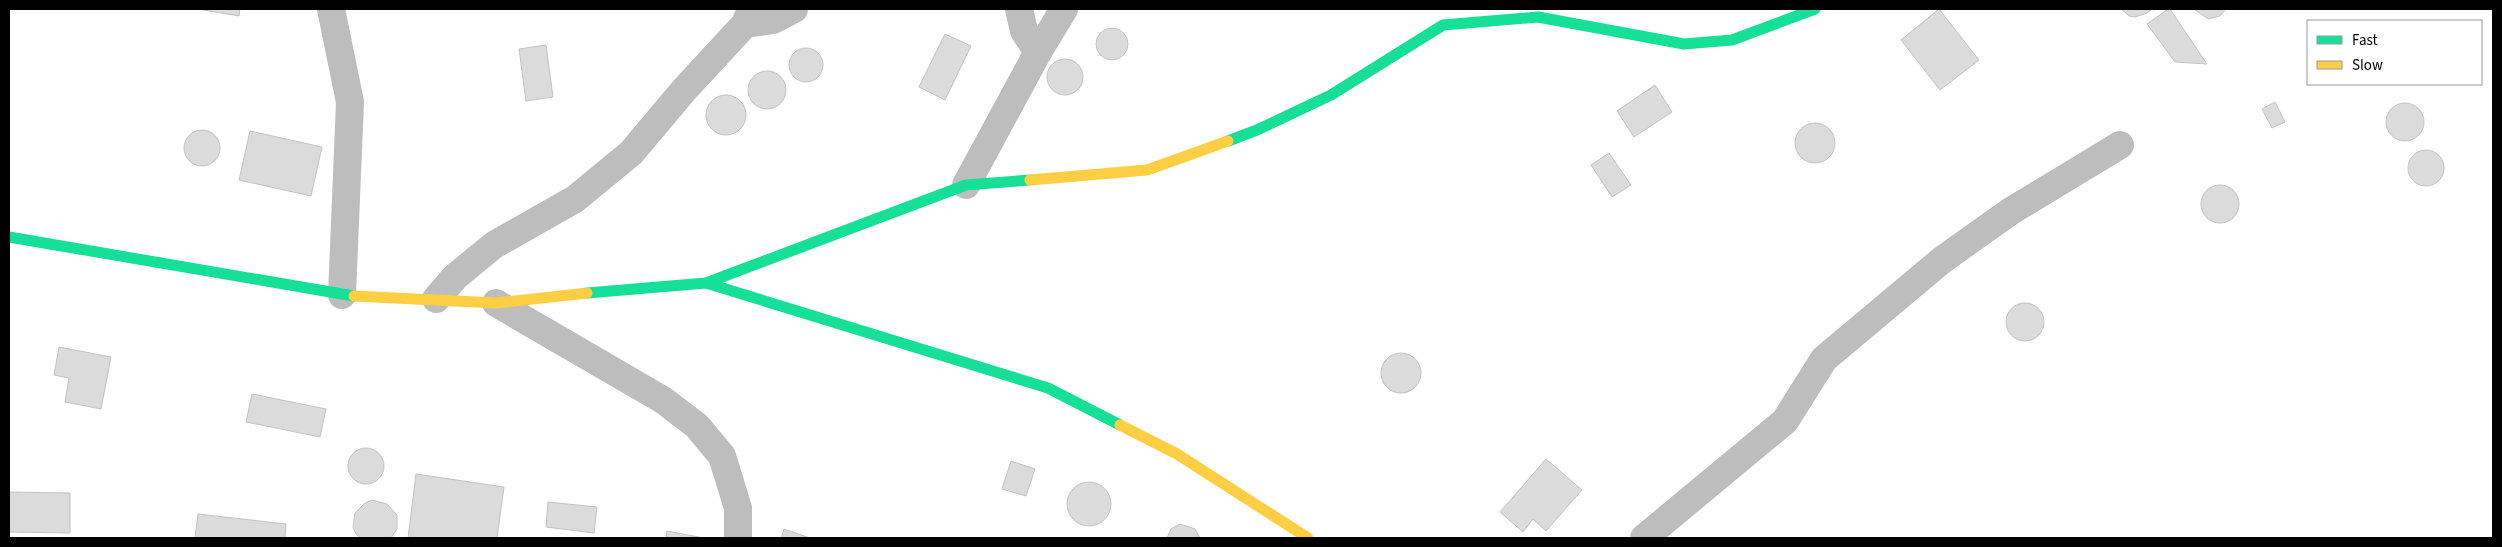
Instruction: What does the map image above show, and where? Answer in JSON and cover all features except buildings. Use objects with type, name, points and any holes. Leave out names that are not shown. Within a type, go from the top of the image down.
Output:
[{"type":"street","points":[[332,9],[350,102],[342,295]]},
{"type":"street","points":[[436,300],[454,277],[494,245],[575,199],[631,154],[748,16],[773,20],[794,9]]},
{"type":"street","points":[[1019,9],[1024,31],[1038,52]]},
{"type":"street","points":[[966,185],[1038,52],[1064,9]]},
{"type":"street","points":[[9,237],[142,258],[342,295],[496,302],[631,288],[706,283],[966,185],[1146,170],[1257,130],[1331,95],[1450,17],[1538,17],[1684,44],[1732,40],[1816,9]]},
{"type":"street","points":[[1644,538],[1785,421],[1824,359],[1906,289],[1942,260],[2011,211],[2120,145]]},
{"type":"street","points":[[706,283],[1048,388],[1177,454],[1308,538]]},
{"type":"street","points":[[496,302],[663,400],[697,426],[722,456],[738,508],[738,538]]},
{"type":"traffic: fast","points":[[1228,141],[1257,130],[1331,95],[1443,25],[1538,17],[1684,44],[1732,40],[1815,9]]},
{"type":"traffic: fast","points":[[587,293],[706,283],[966,185],[1030,180]]},
{"type":"traffic: fast","points":[[9,237],[354,296]]},
{"type":"traffic: fast","points":[[706,283],[1048,388],[1120,425]]},
{"type":"traffic: slow","points":[[1030,180],[1147,170],[1228,141]]},
{"type":"traffic: slow","points":[[354,296],[496,303],[587,293]]},
{"type":"traffic: slow","points":[[1120,425],[1177,454],[1308,538]]}]
